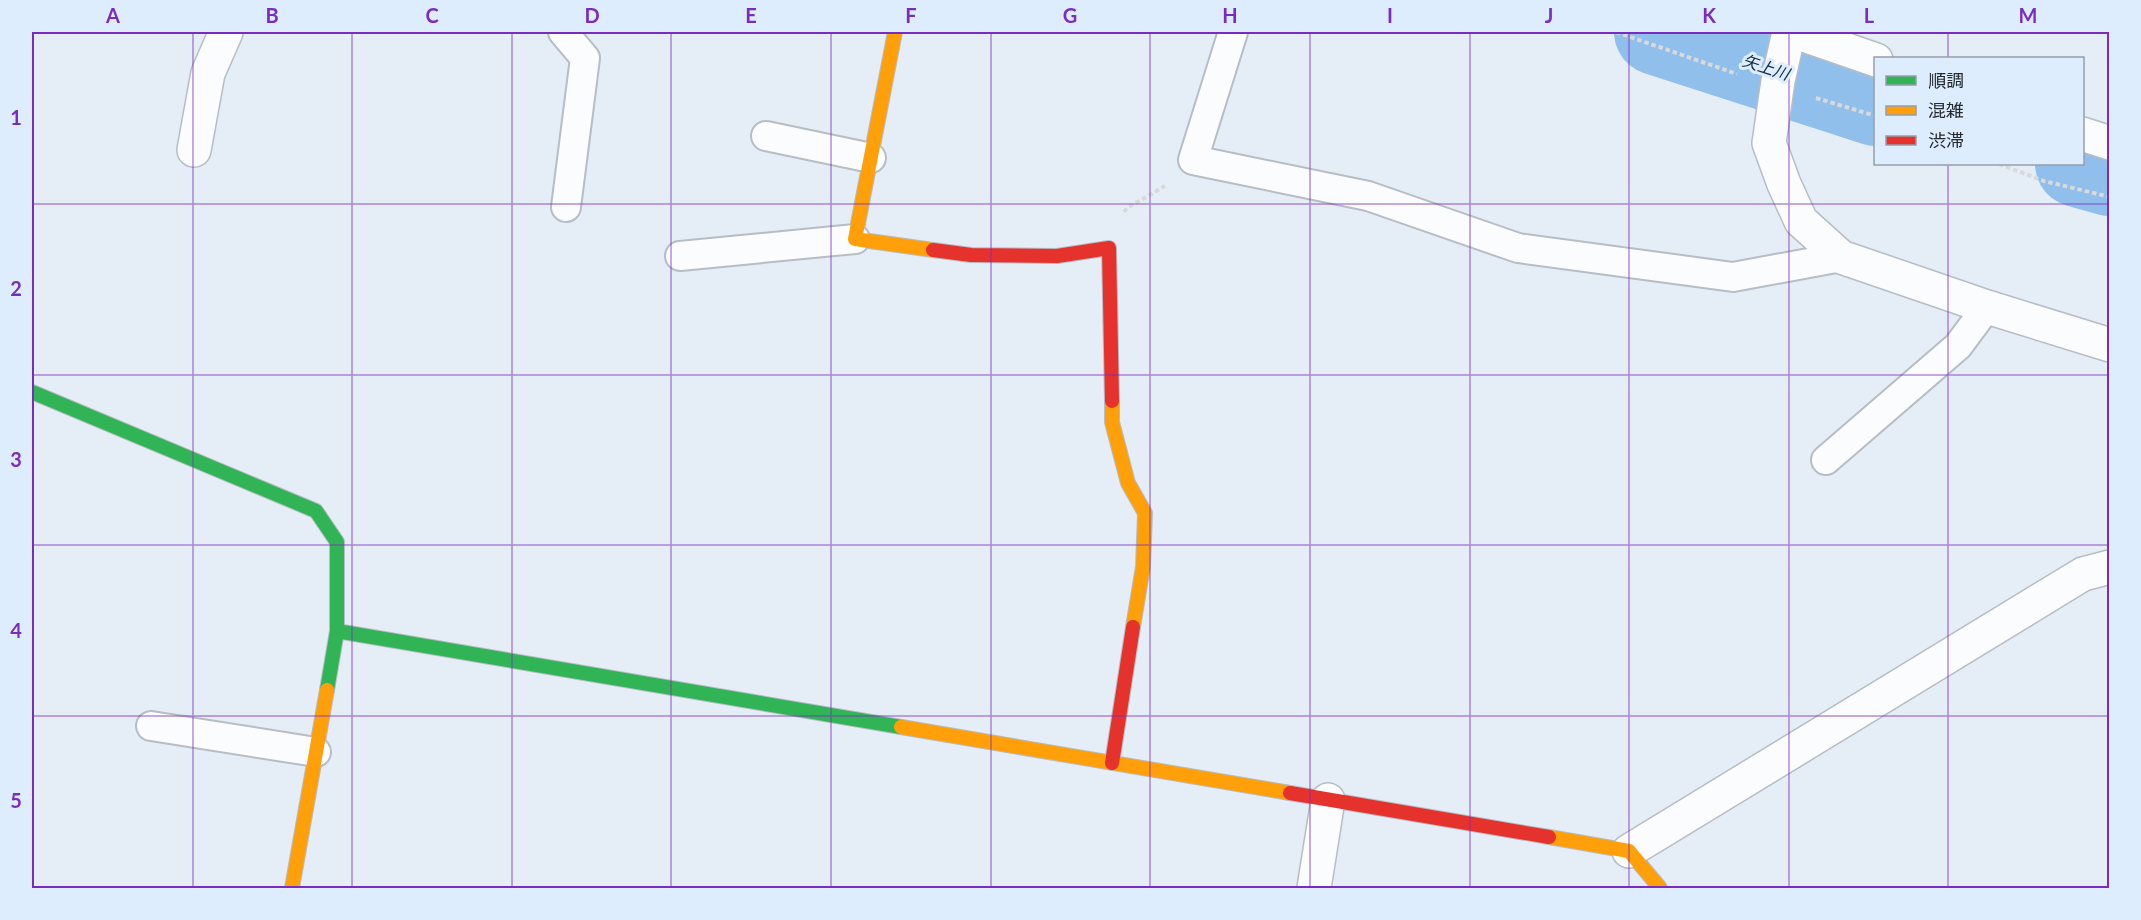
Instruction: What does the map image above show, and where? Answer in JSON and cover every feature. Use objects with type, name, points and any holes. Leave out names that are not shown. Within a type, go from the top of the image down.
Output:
[{"type":"street","points":[[194,150],[208,73],[226,32]]},
{"type":"street","points":[[895,32],[855,239],[971,255],[1057,256],[1109,248],[1112,422],[1128,483],[1145,513],[1143,567],[1112,763]]},
{"type":"street","points":[[1874,60],[1791,34],[1778,84],[1769,143],[1801,221],[1841,257],[1987,307],[2109,345]]},
{"type":"street","points":[[2084,135],[2109,143]]},
{"type":"street","points":[[32,392],[316,511],[337,542],[337,631],[292,888]]},
{"type":"street","points":[[1629,851],[2083,574],[2109,567]]},
{"type":"street","points":[[337,631],[1629,851],[1660,888]]},
{"type":"street","points":[[1314,888],[1328,800]]},
{"type":"lane","points":[[562,32],[585,58],[566,207]]},
{"type":"lane","points":[[1233,32],[1193,160],[1368,196],[1518,248],[1733,277],[1841,257]]},
{"type":"lane","points":[[766,136],[870,158]]},
{"type":"lane","points":[[680,256],[855,239]]},
{"type":"lane","points":[[1826,460],[1958,346],[1987,307]]},
{"type":"lane","points":[[152,726],[316,752]]},
{"type":"path","points":[[1616,32],[1874,116]]},
{"type":"path","points":[[1109,248],[1114,225],[1128,208],[1175,180],[1193,160]]},
{"type":"path","points":[[2002,165],[2044,181],[2109,197]]},
{"type":"waterway","name":"矢上川","points":[[1657,32],[1874,102]]},
{"type":"waterway","name":"矢上川","points":[[2082,165],[2110,173]]},
{"type":"traffic: fast","points":[[32,392],[316,511],[337,542],[337,631],[327,690]]},
{"type":"traffic: fast","points":[[337,631],[901,727]]},
{"type":"traffic: slow","points":[[895,32],[855,239],[933,250]]},
{"type":"traffic: slow","points":[[1112,401],[1112,422],[1128,483],[1145,513],[1143,567],[1133,627]]},
{"type":"traffic: slow","points":[[292,888],[327,690]]},
{"type":"traffic: slow","points":[[901,727],[1290,793]]},
{"type":"traffic: slow","points":[[1549,837],[1629,851],[1660,888]]},
{"type":"traffic: jam","points":[[933,250],[971,255],[1057,256],[1109,248],[1112,401]]},
{"type":"traffic: jam","points":[[1112,763],[1133,627]]},
{"type":"traffic: jam","points":[[1290,793],[1549,837]]}]
